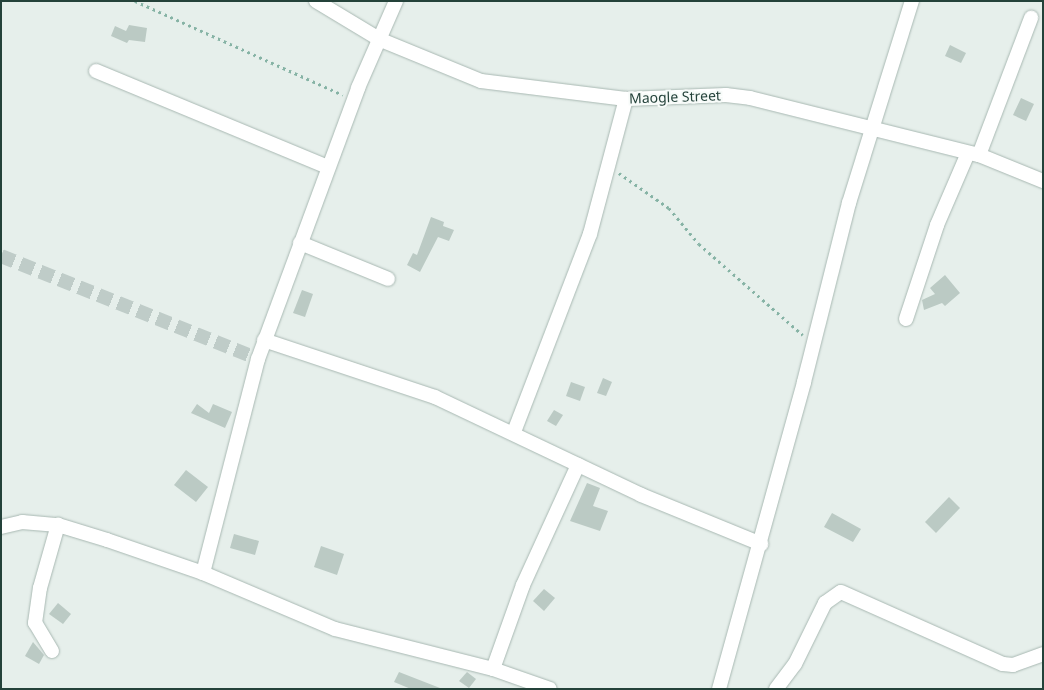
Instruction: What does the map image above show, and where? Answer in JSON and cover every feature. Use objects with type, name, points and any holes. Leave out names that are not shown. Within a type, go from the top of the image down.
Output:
[{"type":"street","name":"Maogle Street","points":[[316,1],[381,40],[481,82],[626,99],[726,96],[750,98],[873,127],[974,154],[1043,181]]},
{"type":"street","points":[[203,573],[264,340],[354,100],[396,1]]},
{"type":"street","points":[[720,689],[814,345],[848,204],[912,1]]},
{"type":"street","points":[[906,319],[937,225],[974,154],[1030,18]]},
{"type":"street","points":[[96,71],[328,167]]},
{"type":"street","points":[[514,432],[573,285],[626,99]]},
{"type":"street","points":[[300,243],[388,279]]},
{"type":"street","points":[[264,340],[435,397],[514,432],[641,495],[761,544]]},
{"type":"street","points":[[493,669],[523,585],[578,465]]},
{"type":"street","points":[[1,527],[22,522],[58,526],[203,573],[335,629],[493,669],[550,689]]},
{"type":"street","points":[[52,651],[35,623],[40,588],[58,526]]},
{"type":"street","points":[[776,689],[795,664],[825,603],[841,592],[1002,664],[1012,665],[1043,654]]},
{"type":"path","points":[[135,1],[354,100]]},
{"type":"path","points":[[608,167],[644,188],[669,208],[719,263],[814,345]]},
{"type":"building","points":[[129,25],[147,28],[145,42],[129,40],[127,43],[111,36],[115,26],[126,31]]},
{"type":"building","points":[[950,45],[966,53],[961,63],[945,56]]},
{"type":"building","points":[[1021,98],[1034,104],[1026,121],[1013,115]]},
{"type":"building","points":[[431,217],[444,222],[443,226],[454,230],[449,241],[438,237],[420,272],[407,265],[413,253],[417,255]]},
{"type":"building","points":[[945,275],[960,293],[945,306],[942,303],[924,310],[922,300],[935,294],[930,288]]},
{"type":"building","points":[[302,290],[313,294],[305,317],[293,313]]},
{"type":"building","points":[[603,378],[612,382],[606,396],[597,393]]},
{"type":"building","points":[[571,382],[585,387],[580,401],[566,396]]},
{"type":"building","points":[[197,404],[209,413],[213,404],[232,412],[225,428],[191,413]]},
{"type":"building","points":[[554,410],[563,415],[556,426],[547,421]]},
{"type":"building","points":[[186,470],[208,487],[196,502],[174,485]]},
{"type":"building","points":[[587,483],[600,488],[593,506],[608,511],[600,531],[570,521]]},
{"type":"building","points":[[949,497],[960,508],[936,533],[925,522]]},
{"type":"building","points":[[832,513],[861,529],[853,542],[824,527]]},
{"type":"building","points":[[234,534],[259,541],[255,555],[230,548]]},
{"type":"building","points":[[321,546],[344,554],[337,575],[314,567]]},
{"type":"building","points":[[544,589],[555,598],[544,611],[533,601]]},
{"type":"building","points":[[58,603],[71,614],[63,624],[49,614]]},
{"type":"building","points":[[33,642],[44,655],[39,664],[25,656]]},
{"type":"building","points":[[399,672],[440,689],[411,689],[394,682]]},
{"type":"building","points":[[467,672],[476,679],[469,688],[459,681]]},
{"type":"tunnel","points":[[1,256],[258,359]]}]
